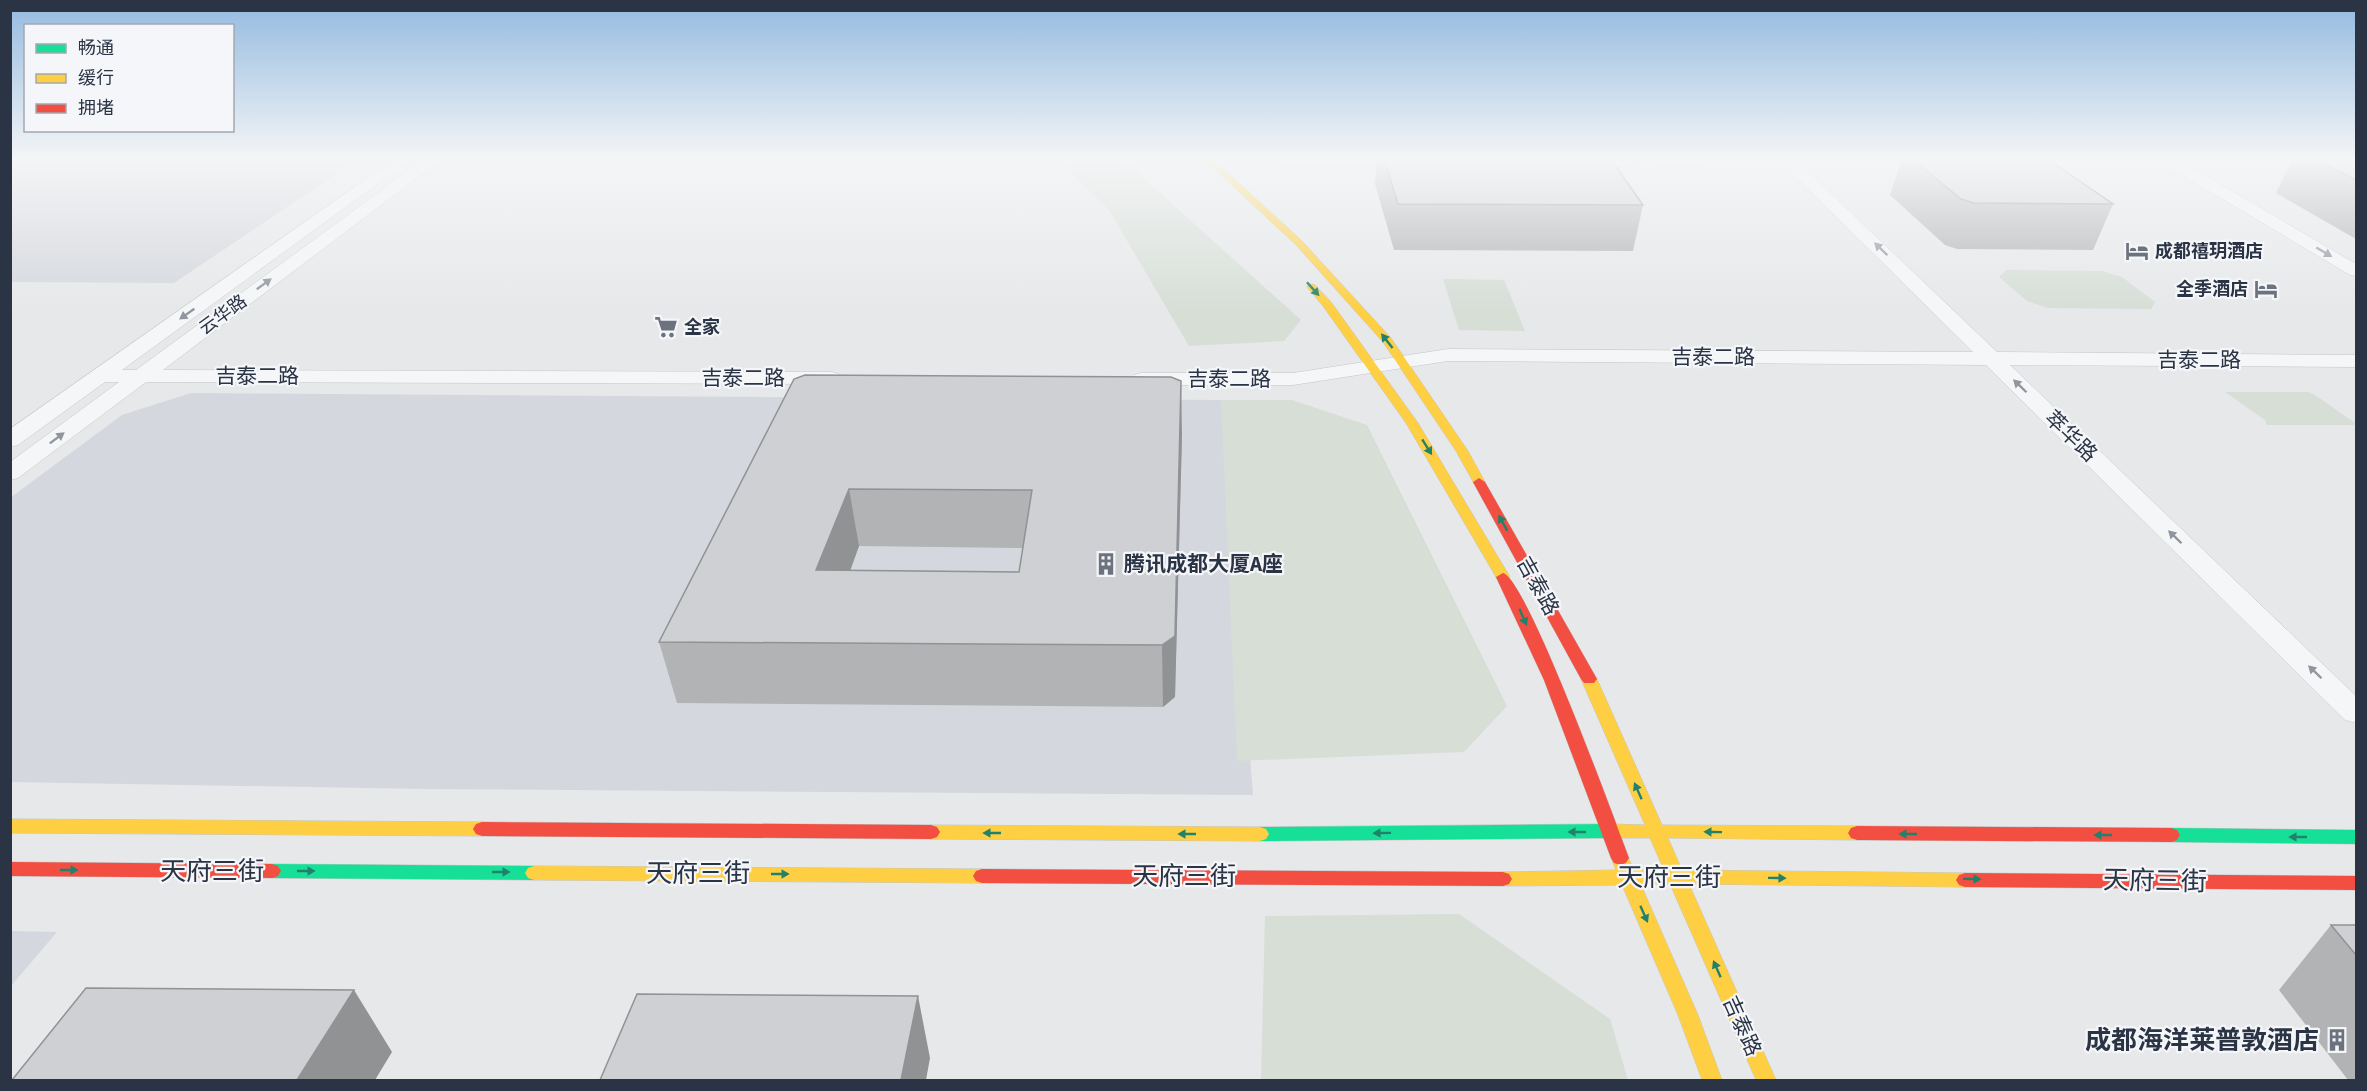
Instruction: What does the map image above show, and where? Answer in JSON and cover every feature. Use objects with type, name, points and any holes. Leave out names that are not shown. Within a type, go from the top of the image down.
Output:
[{"type":"street","name":"云华路","points":[[10,440],[335,209]]},
{"type":"street","name":"云华路","points":[[10,473],[367,209]]},
{"type":"street","name":"吉泰路","points":[[1262,209],[1299,243],[1387,340],[1462,451],[1585,669],[1766,1080]]},
{"type":"street","name":"萃华路","points":[[1837,209],[2356,713]]},
{"type":"street","points":[[2250,209],[2356,271]]},
{"type":"street","name":"吉泰路","points":[[1303,277],[1327,304],[1418,432],[1516,601],[1559,699],[1627,876],[1688,1015],[1712,1080]]},
{"type":"street","name":"吉泰二路","points":[[1124,379],[1293,379],[1448,355],[2356,361]]},
{"type":"street","name":"吉泰二路","points":[[100,376],[851,378]]},
{"type":"street","name":"天府三街","points":[[10,826],[1210,834],[1656,831],[2356,837]]},
{"type":"street","name":"天府三街","points":[[10,869],[1499,879],[1627,876],[2356,883]]},
{"type":"shaded area","points":[[11,209],[284,209],[174,283],[11,282]]},
{"type":"shaded area","points":[[1178,209],[1301,320],[1284,341],[1189,346],[1109,210]]},
{"type":"shaded area","points":[[2006,270],[2102,271],[2122,277],[2155,302],[2151,309],[2048,308],[2027,301],[1999,277]]},
{"type":"shaded area","points":[[1443,279],[1504,280],[1525,331],[1459,330]]},
{"type":"shaded area","points":[[2225,392],[2308,392],[2355,423],[2354,425],[2267,425],[2265,420]]},
{"type":"shaded area","points":[[191,393],[1221,400],[1253,795],[425,789],[11,782],[10,498],[122,415]]},
{"type":"shaded area","points":[[1221,400],[1292,400],[1367,425],[1507,706],[1464,752],[1237,761]]},
{"type":"shaded area","points":[[1459,914],[1610,1019],[1628,1080],[1261,1080],[1265,916]]},
{"type":"shaded area","points":[[10,931],[57,932],[11,986]]},
{"type":"building","points":[[805,375],[1171,377],[1181,381],[1175,636],[1162,645],[659,642],[794,379]],"holes":[[[849,489],[1032,490],[1019,572],[816,570]]]},
{"type":"building","points":[[2331,925],[2356,925],[2356,955]]},
{"type":"building","points":[[86,988],[354,990],[297,1080],[12,1080]]},
{"type":"building","points":[[637,994],[918,996],[901,1080],[600,1080]]},
{"type":"traffic: fast","points":[[1260,834],[1611,831]]},
{"type":"traffic: fast","points":[[2171,835],[2356,837]]},
{"type":"traffic: fast","points":[[272,871],[534,873]]},
{"type":"traffic: slow","points":[[1262,209],[1299,243],[1387,340],[1462,451],[1479,482]]},
{"type":"traffic: slow","points":[[1312,287],[1327,304],[1412,423],[1503,577]]},
{"type":"traffic: slow","points":[[1589,679],[1766,1080]]},
{"type":"traffic: slow","points":[[10,826],[482,829]]},
{"type":"traffic: slow","points":[[1611,831],[1857,833]]},
{"type":"traffic: slow","points":[[931,832],[1260,834]]},
{"type":"traffic: slow","points":[[1620,858],[1688,1015],[1712,1080]]},
{"type":"traffic: slow","points":[[534,873],[982,876]]},
{"type":"traffic: slow","points":[[1503,879],[1676,877],[1965,880]]},
{"type":"traffic: jam","points":[[1479,482],[1589,679]]},
{"type":"traffic: jam","points":[[1503,577],[1521,610],[1552,680],[1620,858]]},
{"type":"traffic: jam","points":[[482,829],[931,832]]},
{"type":"traffic: jam","points":[[1857,833],[2171,835]]},
{"type":"traffic: jam","points":[[10,869],[272,871]]},
{"type":"traffic: jam","points":[[982,876],[1503,879]]},
{"type":"traffic: jam","points":[[1965,880],[2356,883]]},
{"type":"place","name":"成都禧玥酒店","points":[[2137,251]]},
{"type":"place","name":"全季酒店","points":[[2266,289]]},
{"type":"place","name":"全家","points":[[666,327]]},
{"type":"place","name":"腾讯成都大厦A座","points":[[1106,564]]},
{"type":"place","name":"成都海洋莱普敦酒店","points":[[2337,1040]]}]
